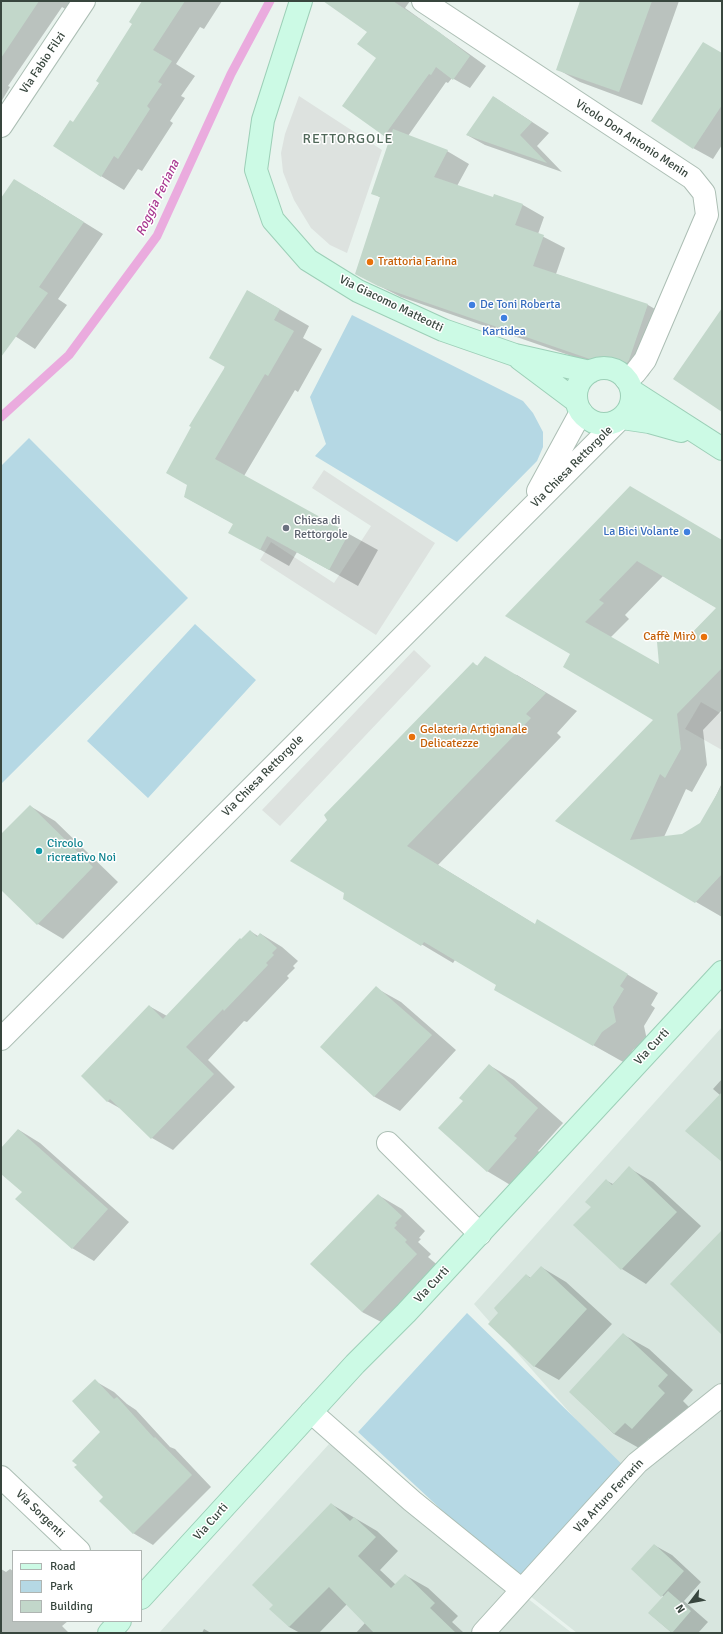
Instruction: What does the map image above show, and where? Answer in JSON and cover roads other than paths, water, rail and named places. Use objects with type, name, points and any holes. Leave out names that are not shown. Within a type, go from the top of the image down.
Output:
[{"type":"street","name":"Via Fabio Filzi","points":[[1,126],[84,1]]},
{"type":"street","name":"Via Giacomo Matteotti","points":[[301,1],[262,120],[256,170],[273,220],[308,260],[358,290],[443,330],[515,355],[590,372]]},
{"type":"street","name":"Vicolo Don Antonio Menin","points":[[423,1],[692,178],[704,193],[707,215],[645,360],[635,373],[629,385]]},
{"type":"street","name":"Via Giacomo Matteotti","points":[[515,355],[578,407]]},
{"type":"street","points":[[629,385],[632,401],[628,410],[620,419],[610,424],[598,424],[586,418],[578,407],[578,384],[583,377],[590,372],[601,369],[613,370],[620,374],[629,385],[700,436],[722,449]]},
{"type":"street","name":"Via Chiesa Rettorgole","points":[[527,514],[578,407]]},
{"type":"street","points":[[620,419],[649,422],[700,436]]},
{"type":"street","name":"Via Chiesa Rettorgole","points":[[1,1039],[527,514],[620,419]]},
{"type":"street","name":"Via Curti","points":[[142,1597],[311,1412],[480,1234],[722,972]]},
{"type":"street","points":[[388,1143],[480,1234]]},
{"type":"street","name":"Via Arturo Ferrarin","points":[[482,1633],[637,1463],[722,1395]]},
{"type":"street","points":[[311,1412],[412,1501],[522,1590]]},
{"type":"street","name":"Via Sorgenti","points":[[1,1477],[78,1550]]},
{"type":"street","points":[[109,1633],[119,1622]]},
{"type":"waterway","name":"Roggia Feriana","points":[[1,417],[69,355],[157,236],[231,74],[270,1]]},
{"type":"place","name":"Trattoria Farina","points":[[370,262]]},
{"type":"place","name":"De Toni Roberta","points":[[472,305]]},
{"type":"place","name":"Kartidea","points":[[504,318]]},
{"type":"place","name":"Chiesa di Rettorgole","points":[[286,528]]},
{"type":"place","name":"La Bici Volante","points":[[687,532]]},
{"type":"place","name":"Caffè Mirò","points":[[704,637]]},
{"type":"place","name":"Gelateria Artigianale Delicatezze","points":[[412,737]]},
{"type":"place","name":"Circolo ricreativo Noi","points":[[39,851]]},
{"type":"district","name":"RETTORGOLE","points":[[348,139]]}]
